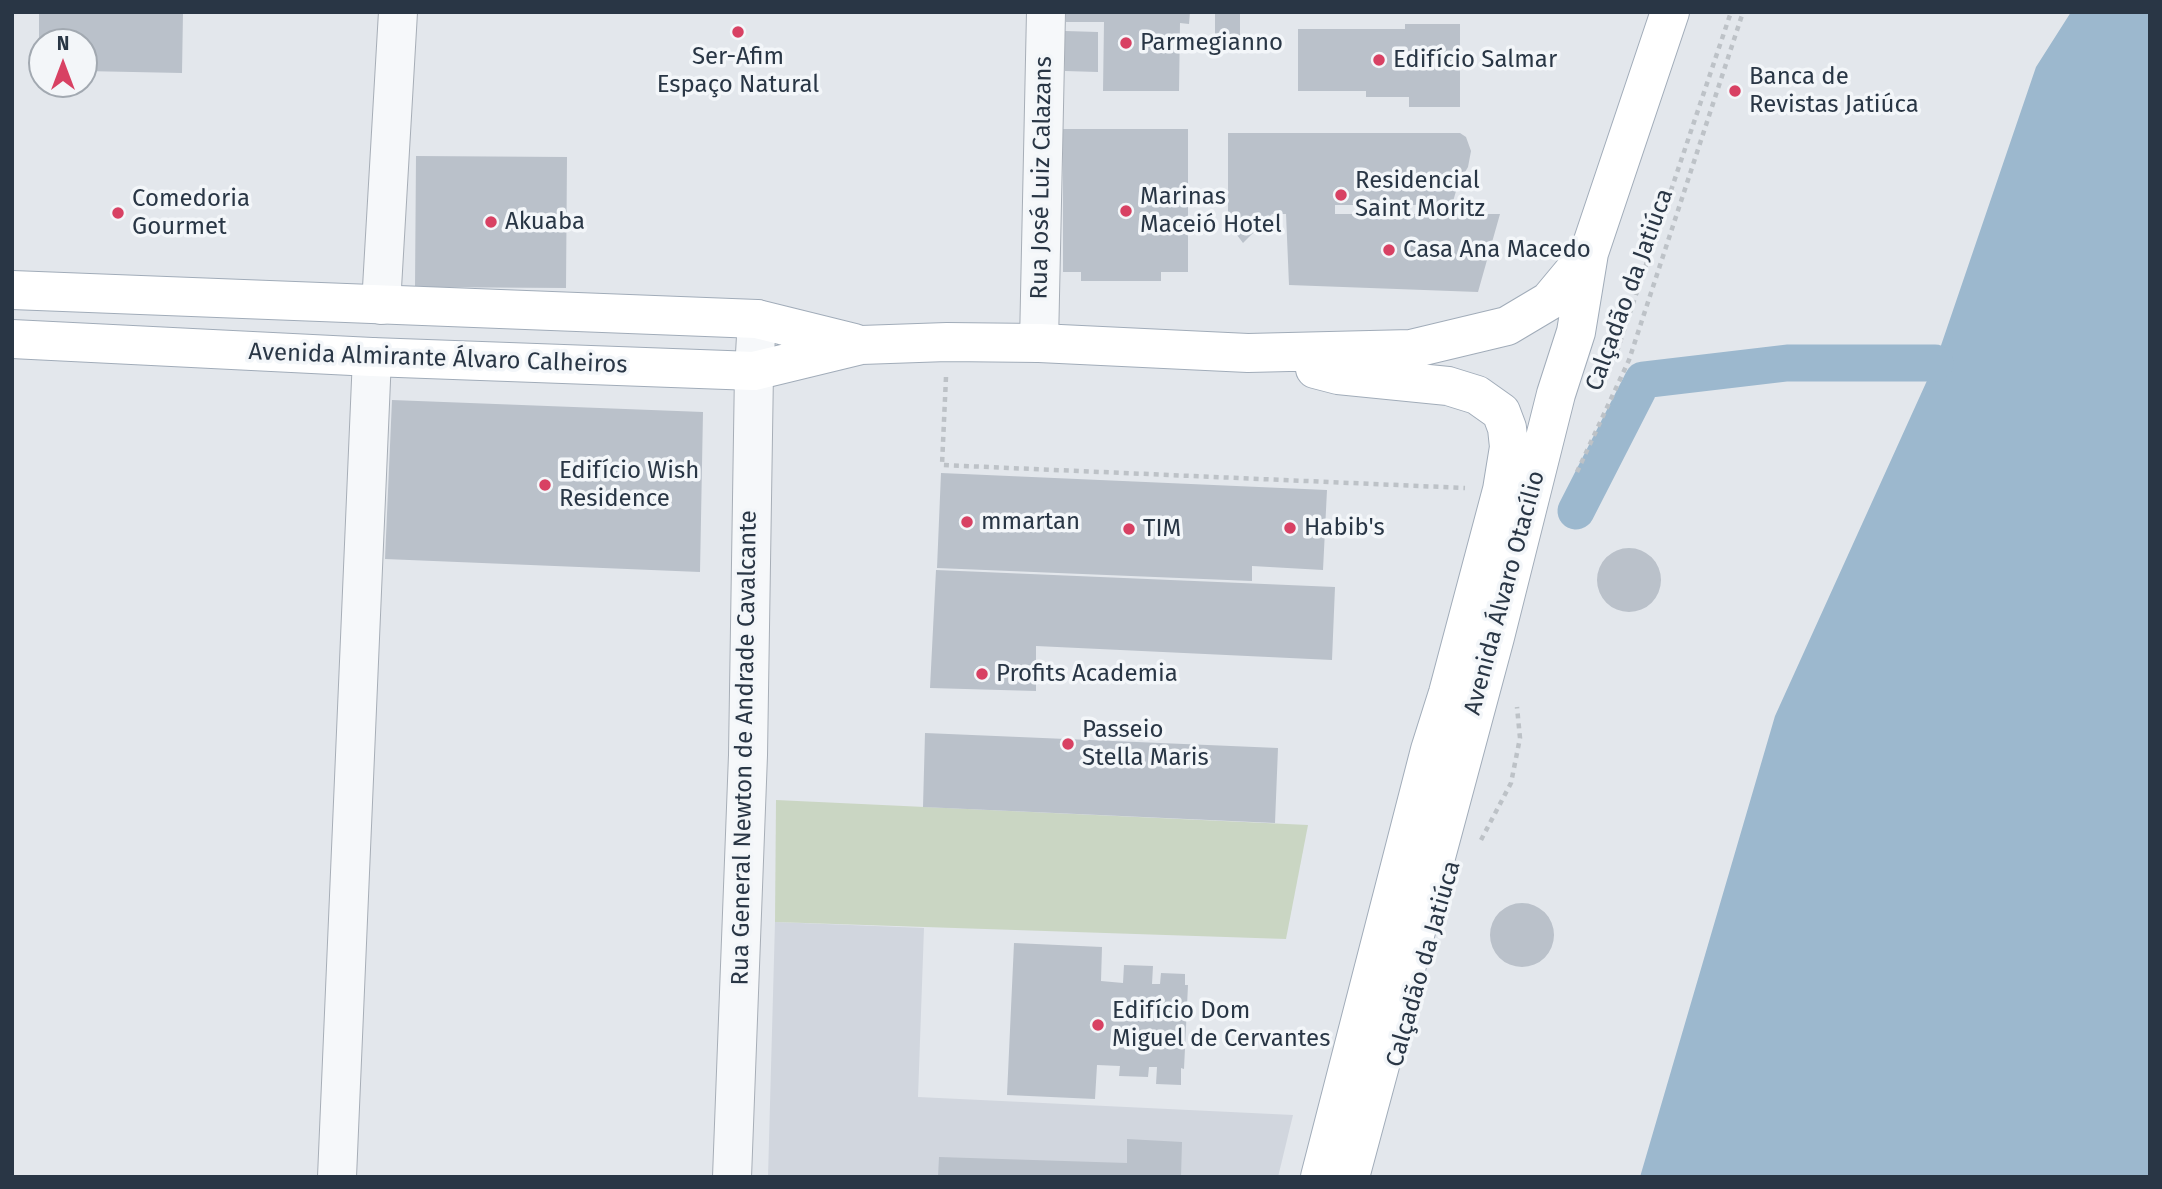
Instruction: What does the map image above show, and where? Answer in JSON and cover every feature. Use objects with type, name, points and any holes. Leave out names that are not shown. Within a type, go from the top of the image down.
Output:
[{"type":"main road","name":"Avenida Álvaro Otacílio","points":[[1350,1177],[1495,637],[1556,394],[1576,332],[1589,253],[1670,12]]},
{"type":"main road","name":"Avenida Almirante Álvaro Calheiros","points":[[12,339],[372,357],[754,371],[861,345],[947,342],[1039,343],[1248,353],[1410,349],[1507,326],[1549,301],[1589,253]]},
{"type":"main road","name":"Avenida Almirante Álvaro Calheiros","points":[[12,290],[757,319],[861,345]]},
{"type":"main road","name":"Avenida Almirante Álvaro Calheiros","points":[[1248,353],[1338,375],[1448,386],[1477,396],[1501,412]]},
{"type":"main road","name":"Avenida Álvaro Otacílio","points":[[1320,1177],[1415,809],[1502,490],[1509,447],[1507,428],[1501,412]]},
{"type":"street","points":[[380,305],[398,12]]},
{"type":"street","name":"Rua José Luiz Calazans","points":[[1039,343],[1046,12]]},
{"type":"street","name":"Rua General Newton de Andrade Cavalcante","points":[[732,1177],[747,769],[757,319]]},
{"type":"street","points":[[337,1177],[372,357]]},
{"type":"path","name":"Calçadão da Jatiúca","points":[[1572,484],[1629,360],[1743,12]]},
{"type":"path","points":[[947,342],[942,465],[1502,490]]},
{"type":"path","name":"Calçadão da Jatiúca","points":[[1481,841],[1511,783],[1520,737],[1516,698]]},
{"type":"shaded area","points":[[775,922],[924,928],[918,1097],[1293,1115],[1278,1177],[768,1177]]},
{"type":"green space","points":[[776,800],[1308,825],[1286,939],[775,922]]},
{"type":"water","points":[[2071,12],[2150,12],[2150,1177],[1640,1177],[1775,716],[1935,363],[2036,67]]},
{"type":"building","points":[[39,12],[183,12],[182,73],[98,71],[98,28],[39,28]]},
{"type":"building","points":[[1066,12],[1190,12],[1189,24],[1180,23],[1179,91],[1103,91],[1104,22],[1066,22]]},
{"type":"building","points":[[1215,12],[1240,12],[1240,52],[1215,52]]},
{"type":"building","name":"Edifício Salmar","points":[[1405,24],[1460,24],[1460,107],[1409,107],[1409,97],[1366,97],[1366,91],[1298,91],[1298,29],[1405,29]]},
{"type":"building","points":[[1065,31],[1098,32],[1098,72],[1065,71]]},
{"type":"building","points":[[1063,129],[1188,129],[1188,272],[1161,272],[1161,281],[1081,281],[1081,272],[1063,272]]},
{"type":"building","points":[[1228,133],[1460,133],[1466,137],[1471,151],[1468,167],[1458,184],[1452,205],[1335,205],[1335,214],[1500,214],[1478,292],[1289,285],[1286,214],[1272,214],[1243,243],[1234,231],[1228,231]]},
{"type":"building","name":"Akuaba","points":[[416,156],[567,157],[566,288],[415,287]]},
{"type":"building","name":"Edifício Wish Residence","points":[[392,400],[703,412],[700,572],[385,559]]},
{"type":"building","points":[[941,473],[1327,490],[1323,570],[1252,566],[1252,581],[937,568]]},
{"type":"building","points":[[1629,548],[1647,554],[1655,562],[1661,580],[1655,598],[1647,606],[1629,612],[1611,606],[1603,598],[1597,580],[1603,562],[1611,554]]},
{"type":"building","points":[[936,570],[1335,587],[1332,660],[1036,646],[1036,691],[930,688]]},
{"type":"building","points":[[925,733],[1278,748],[1275,823],[923,807]]},
{"type":"building","points":[[1522,903],[1545,912],[1554,935],[1545,958],[1522,967],[1499,958],[1490,935],[1499,912]]},
{"type":"building","name":"Edifício Dom Miguel de Cervantes","points":[[1014,943],[1102,947],[1101,981],[1123,983],[1124,965],[1153,966],[1152,984],[1160,984],[1161,973],[1185,974],[1185,985],[1188,985],[1181,1085],[1156,1084],[1157,1067],[1149,1067],[1148,1077],[1119,1076],[1120,1066],[1097,1065],[1095,1099],[1007,1095]]},
{"type":"building","points":[[1127,1139],[1182,1142],[1181,1177],[938,1177],[939,1157],[1127,1163]]},
{"type":"waterway","points":[[1576,511],[1643,380],[1787,363],[1935,363]]},
{"type":"place","name":"Ser-Afim Espaço Natural","points":[[738,32]]},
{"type":"place","name":"Parmegianno","points":[[1126,43]]},
{"type":"place","name":"Edifício Salmar","points":[[1379,60]]},
{"type":"place","name":"Banca de Revistas Jatiúca","points":[[1735,91]]},
{"type":"place","name":"Residencial Saint Moritz","points":[[1341,195]]},
{"type":"place","name":"Marinas Maceió Hotel","points":[[1126,211]]},
{"type":"place","name":"Comedoria Gourmet","points":[[118,213]]},
{"type":"place","name":"Akuaba","points":[[491,222]]},
{"type":"place","name":"Casa Ana Macedo","points":[[1389,250]]},
{"type":"place","name":"Edifício Wish Residence","points":[[545,485]]},
{"type":"place","name":"mmartan","points":[[967,522]]},
{"type":"place","name":"Habib's","points":[[1290,528]]},
{"type":"place","name":"TIM","points":[[1129,529]]},
{"type":"place","name":"Profits Academia","points":[[982,674]]},
{"type":"place","name":"Passeio Stella Maris","points":[[1068,744]]},
{"type":"place","name":"Edifício Dom Miguel de Cervantes","points":[[1098,1025]]}]
